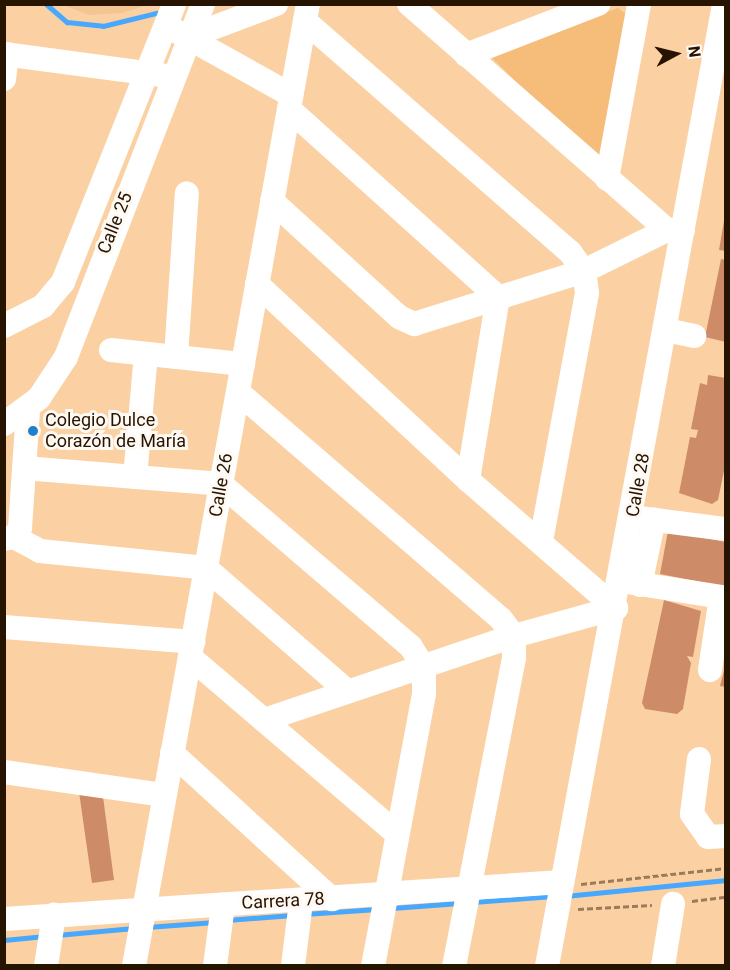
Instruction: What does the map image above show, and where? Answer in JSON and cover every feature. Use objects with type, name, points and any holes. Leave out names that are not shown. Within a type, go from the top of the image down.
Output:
[{"type":"street","name":"Calle 25","points":[[4,326],[43,306],[63,282],[174,4]]},
{"type":"street","name":"Calle 25","points":[[4,424],[28,410],[66,357],[203,4]]},
{"type":"street","points":[[191,36],[276,4]]},
{"type":"street","points":[[272,201],[399,317],[414,324],[584,271],[675,230],[607,179],[409,4]]},
{"type":"street","points":[[466,55],[548,11],[598,4]]},
{"type":"street","points":[[607,179],[639,4]]},
{"type":"street","name":"Calle 28","points":[[547,966],[616,608],[631,583],[643,518],[666,330],[675,230],[724,4]]},
{"type":"street","points":[[307,13],[570,252],[584,271],[587,294],[542,542]]},
{"type":"street","name":"Calle 26","points":[[134,966],[307,13]]},
{"type":"street","points":[[165,28],[191,36],[290,102],[498,297]]},
{"type":"street","points":[[4,79],[6,54],[149,70],[173,79]]},
{"type":"street","points":[[176,357],[187,193]]},
{"type":"street","points":[[257,284],[468,480],[616,608]]},
{"type":"street","points":[[468,480],[498,297]]},
{"type":"street","points":[[666,330],[694,336]]},
{"type":"street","points":[[111,350],[243,364]]},
{"type":"street","points":[[135,477],[146,354]]},
{"type":"street","points":[[238,392],[501,619],[514,636],[514,657],[453,966]]},
{"type":"street","points":[[28,410],[20,528],[9,538],[40,550],[206,568],[346,690]]},
{"type":"street","points":[[24,468],[221,484],[411,647],[424,668],[373,966]]},
{"type":"street","points":[[643,518],[726,529]]},
{"type":"street","points":[[631,583],[723,597],[710,670]]},
{"type":"street","points":[[264,720],[346,690],[424,668],[514,636],[616,608]]},
{"type":"street","points":[[4,627],[191,650],[264,720],[397,834]]},
{"type":"street","points":[[172,753],[332,899]]},
{"type":"street","points":[[699,759],[692,814],[708,837],[726,836]]},
{"type":"street","points":[[4,772],[164,795]]},
{"type":"street","name":"Carrera 78","points":[[4,919],[50,938],[140,923],[300,911],[332,899],[384,903],[560,893]]},
{"type":"street","points":[[663,966],[673,904]]},
{"type":"street","points":[[293,966],[300,911]]},
{"type":"street","points":[[214,966],[222,916]]},
{"type":"path","points":[[560,893],[586,884],[726,868]]},
{"type":"path","points":[[560,893],[673,904],[726,897]]},
{"type":"shaded area","points":[[147,4],[122,13],[89,15],[63,5]]},
{"type":"shaded area","points":[[618,8],[631,18],[602,166],[489,55]]},
{"type":"building","points":[[724,221],[726,221],[726,251],[719,250]]},
{"type":"building","points":[[721,259],[726,260],[726,342],[705,337]]},
{"type":"building","points":[[708,375],[726,378],[726,461],[718,500],[712,504],[679,493],[690,437],[696,438],[698,430],[691,429],[700,383],[707,385]]},
{"type":"building","points":[[668,531],[726,542],[726,587],[660,574]]},
{"type":"building","points":[[664,600],[701,611],[693,657],[687,656],[691,663],[683,709],[677,714],[645,709],[642,703]]},
{"type":"building","points":[[726,663],[726,687],[720,686]]},
{"type":"building","points":[[102,789],[114,880],[92,883],[79,792]]},
{"type":"waterway","points":[[46,4],[67,22],[103,26],[156,13]]},
{"type":"waterway","points":[[565,896],[726,880]]},
{"type":"waterway","points":[[473,902],[553,896]]},
{"type":"waterway","points":[[392,908],[460,903]]},
{"type":"waterway","points":[[305,914],[377,909]]},
{"type":"waterway","points":[[227,920],[293,915]]},
{"type":"waterway","points":[[147,927],[215,922]]},
{"type":"waterway","points":[[57,935],[134,928]]},
{"type":"waterway","points":[[4,940],[45,936]]},
{"type":"place","name":"Colegio Dulce Corazón de María","points":[[33,431]]}]
